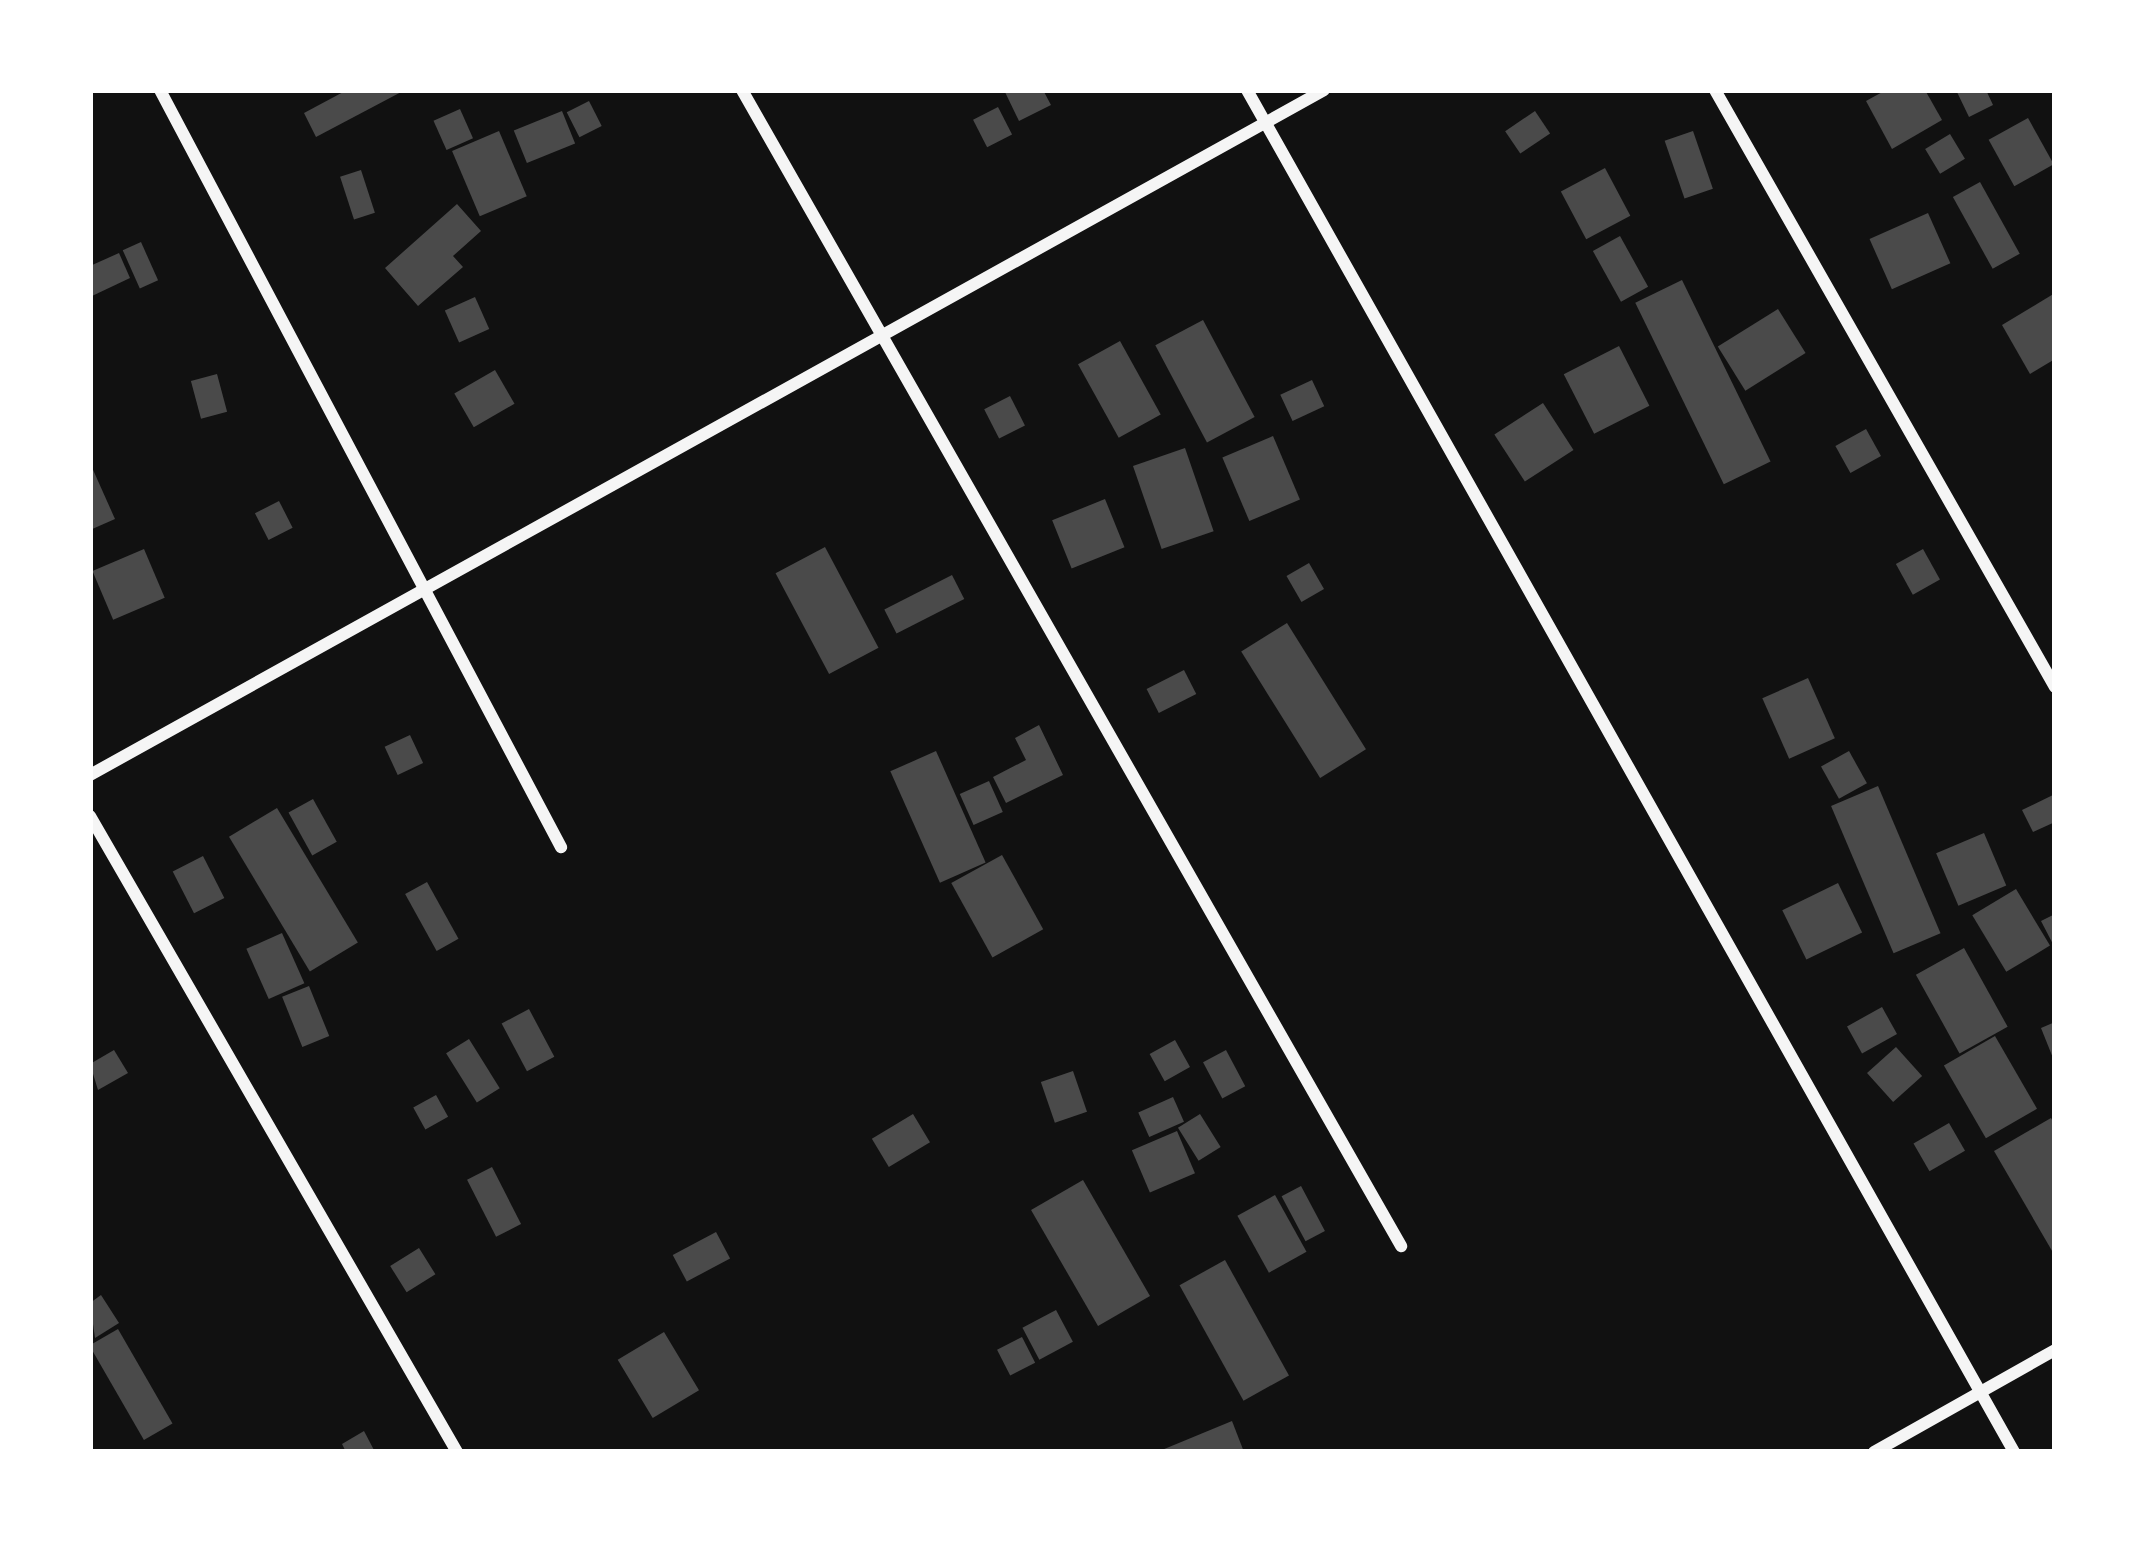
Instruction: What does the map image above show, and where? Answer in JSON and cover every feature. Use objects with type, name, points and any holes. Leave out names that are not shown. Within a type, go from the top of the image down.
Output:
[{"type":"street","points":[[160,90],[561,847]]},
{"type":"street","points":[[742,90],[1401,1246]]},
{"type":"street","points":[[1246,90],[2014,1452]]},
{"type":"street","points":[[90,775],[1324,90]]},
{"type":"street","points":[[1715,90],[2055,687]]},
{"type":"street","points":[[90,816],[457,1452]]},
{"type":"street","points":[[1874,1452],[2055,1350]]},
{"type":"building","points":[[347,90],[405,90],[316,137],[304,113]]},
{"type":"building","points":[[1004,90],[1043,90],[1051,105],[1019,121]]},
{"type":"building","points":[[1886,90],[1925,90],[1942,120],[1892,149],[1866,101]]},
{"type":"building","points":[[1956,90],[1986,90],[1993,105],[1969,117]]},
{"type":"building","points":[[589,101],[602,126],[579,137],[567,112]]},
{"type":"building","points":[[998,107],[1012,135],[987,147],[973,120]]},
{"type":"building","points":[[460,109],[473,138],[447,150],[434,121]]},
{"type":"building","points":[[562,111],[575,143],[527,163],[514,130]]},
{"type":"building","points":[[1535,111],[1550,133],[1520,154],[1505,131]]},
{"type":"building","points":[[2028,118],[2054,164],[2014,186],[1989,140]]},
{"type":"building","points":[[499,131],[527,196],[480,216],[452,151]]},
{"type":"building","points":[[1693,131],[1713,189],[1684,198],[1665,141]]},
{"type":"building","points":[[1950,134],[1965,159],[1940,174],[1925,149]]},
{"type":"building","points":[[1605,168],[1630,216],[1586,239],[1561,191]]},
{"type":"building","points":[[361,170],[375,213],[354,220],[340,177]]},
{"type":"building","points":[[1980,182],[2020,254],[1993,269],[1953,197]]},
{"type":"building","points":[[457,204],[481,231],[453,256],[463,267],[418,306],[385,268]]},
{"type":"building","points":[[1928,213],[1950,263],[1892,289],[1870,239]]},
{"type":"building","points":[[1620,236],[1648,287],[1621,302],[1593,251]]},
{"type":"building","points":[[141,242],[158,280],[140,289],[123,250]]},
{"type":"building","points":[[119,253],[130,278],[92,296],[90,266]]},
{"type":"building","points":[[1682,280],[1771,462],[1724,484],[1635,303]]},
{"type":"building","points":[[2055,293],[2055,359],[2030,374],[2002,325]]},
{"type":"building","points":[[475,297],[489,329],[459,342],[445,310]]},
{"type":"building","points":[[1778,309],[1806,353],[1745,391],[1718,347]]},
{"type":"building","points":[[1203,320],[1255,417],[1207,442],[1155,345]]},
{"type":"building","points":[[1120,341],[1161,414],[1119,438],[1078,364]]},
{"type":"building","points":[[1619,346],[1649,406],[1594,434],[1564,374]]},
{"type":"building","points":[[495,370],[514,404],[474,427],[454,394]]},
{"type":"building","points":[[217,374],[227,412],[201,419],[191,381]]},
{"type":"building","points":[[1312,380],[1324,406],[1293,421],[1280,395]]},
{"type":"building","points":[[1010,396],[1025,425],[999,439],[984,409]]},
{"type":"building","points":[[1543,403],[1573,450],[1525,482],[1494,435]]},
{"type":"building","points":[[1866,429],[1881,456],[1850,473],[1835,446]]},
{"type":"building","points":[[1273,436],[1300,500],[1249,521],[1222,457]]},
{"type":"building","points":[[1185,448],[1214,531],[1162,549],[1133,466]]},
{"type":"building","points":[[90,463],[115,519],[90,530]]},
{"type":"building","points":[[1105,499],[1124,547],[1072,569],[1052,520]]},
{"type":"building","points":[[279,501],[293,528],[269,540],[255,513]]},
{"type":"building","points":[[825,547],[879,648],[829,674],[776,573]]},
{"type":"building","points":[[144,549],[165,598],[113,620],[92,571]]},
{"type":"building","points":[[1923,549],[1940,580],[1913,595],[1896,564]]},
{"type":"building","points":[[1309,563],[1324,589],[1301,602],[1286,576]]},
{"type":"building","points":[[952,575],[964,599],[897,634],[884,610]]},
{"type":"building","points":[[1287,623],[1366,749],[1320,778],[1241,652]]},
{"type":"building","points":[[1184,670],[1196,694],[1159,713],[1147,689]]},
{"type":"building","points":[[1808,678],[1835,738],[1789,759],[1762,698]]},
{"type":"building","points":[[1039,725],[1063,775],[1006,803],[993,777],[1026,760],[1015,738]]},
{"type":"building","points":[[410,735],[423,763],[398,775],[385,747]]},
{"type":"building","points":[[936,751],[986,862],[940,883],[890,771]]},
{"type":"building","points":[[1849,751],[1867,783],[1839,799],[1821,767]]},
{"type":"building","points":[[989,781],[1003,812],[974,825],[960,794]]},
{"type":"building","points":[[1878,786],[1941,933],[1894,953],[1831,806]]},
{"type":"building","points":[[2055,794],[2055,822],[2033,832],[2022,810]]},
{"type":"building","points":[[313,799],[337,842],[312,855],[289,813]]},
{"type":"building","points":[[277,808],[358,943],[310,971],[229,837]]},
{"type":"building","points":[[1984,833],[2006,885],[1958,906],[1936,853]]},
{"type":"building","points":[[1002,855],[1043,929],[992,957],[951,883]]},
{"type":"building","points":[[203,856],[224,898],[194,913],[173,871]]},
{"type":"building","points":[[427,882],[459,939],[437,951],[405,894]]},
{"type":"building","points":[[1838,883],[1862,932],[1806,960],[1782,910]]},
{"type":"building","points":[[2016,889],[2050,946],[2006,972],[1972,915]]},
{"type":"building","points":[[2055,914],[2055,948],[2041,921]]},
{"type":"building","points":[[282,933],[304,983],[269,999],[246,949]]},
{"type":"building","points":[[1964,948],[2008,1027],[1960,1053],[1916,975]]},
{"type":"building","points":[[309,986],[329,1036],[302,1047],[282,997]]},
{"type":"building","points":[[1882,1007],[1897,1034],[1862,1054],[1847,1026]]},
{"type":"building","points":[[529,1009],[554,1057],[527,1071],[502,1024]]},
{"type":"building","points":[[2055,1022],[2055,1063],[2041,1028]]},
{"type":"building","points":[[1995,1036],[2037,1109],[1986,1138],[1944,1066]]},
{"type":"building","points":[[469,1039],[500,1088],[477,1102],[446,1053]]},
{"type":"building","points":[[1175,1040],[1190,1067],[1165,1081],[1150,1054]]},
{"type":"building","points":[[1896,1047],[1922,1076],[1893,1102],[1867,1073]]},
{"type":"building","points":[[114,1050],[128,1073],[98,1090],[90,1064]]},
{"type":"building","points":[[1226,1050],[1245,1086],[1222,1098],[1203,1062]]},
{"type":"building","points":[[1073,1071],[1087,1112],[1055,1123],[1041,1082]]},
{"type":"building","points":[[436,1095],[448,1117],[425,1129],[413,1108]]},
{"type":"building","points":[[1173,1097],[1184,1122],[1149,1137],[1138,1112]]},
{"type":"building","points":[[913,1114],[930,1142],[889,1167],[872,1139]]},
{"type":"building","points":[[1200,1114],[1221,1147],[1199,1161],[1178,1128]]},
{"type":"building","points":[[2051,1118],[2055,1125],[2055,1256],[1994,1151]]},
{"type":"building","points":[[1949,1123],[1965,1151],[1929,1171],[1913,1144]]},
{"type":"building","points":[[1177,1131],[1195,1173],[1150,1192],[1132,1150]]},
{"type":"building","points":[[492,1167],[521,1224],[496,1237],[467,1180]]},
{"type":"building","points":[[1083,1180],[1150,1296],[1098,1326],[1031,1210]]},
{"type":"building","points":[[1301,1186],[1325,1231],[1306,1241],[1282,1196]]},
{"type":"building","points":[[1275,1195],[1307,1252],[1269,1273],[1237,1216]]},
{"type":"building","points":[[716,1232],[730,1258],[687,1281],[673,1255]]},
{"type":"building","points":[[419,1248],[435,1274],[407,1292],[390,1266]]},
{"type":"building","points":[[1225,1260],[1289,1375],[1244,1401],[1180,1285]]},
{"type":"building","points":[[101,1295],[119,1323],[95,1338],[90,1303]]},
{"type":"building","points":[[1056,1310],[1073,1342],[1039,1360],[1022,1328]]},
{"type":"building","points":[[118,1329],[172,1423],[144,1440],[90,1347]]},
{"type":"building","points":[[664,1332],[699,1390],[653,1418],[618,1360]]},
{"type":"building","points":[[1022,1337],[1035,1363],[1010,1376],[997,1350]]},
{"type":"building","points":[[1232,1421],[1244,1452],[1157,1452]]},
{"type":"building","points":[[364,1431],[375,1452],[346,1452],[342,1444]]}]
